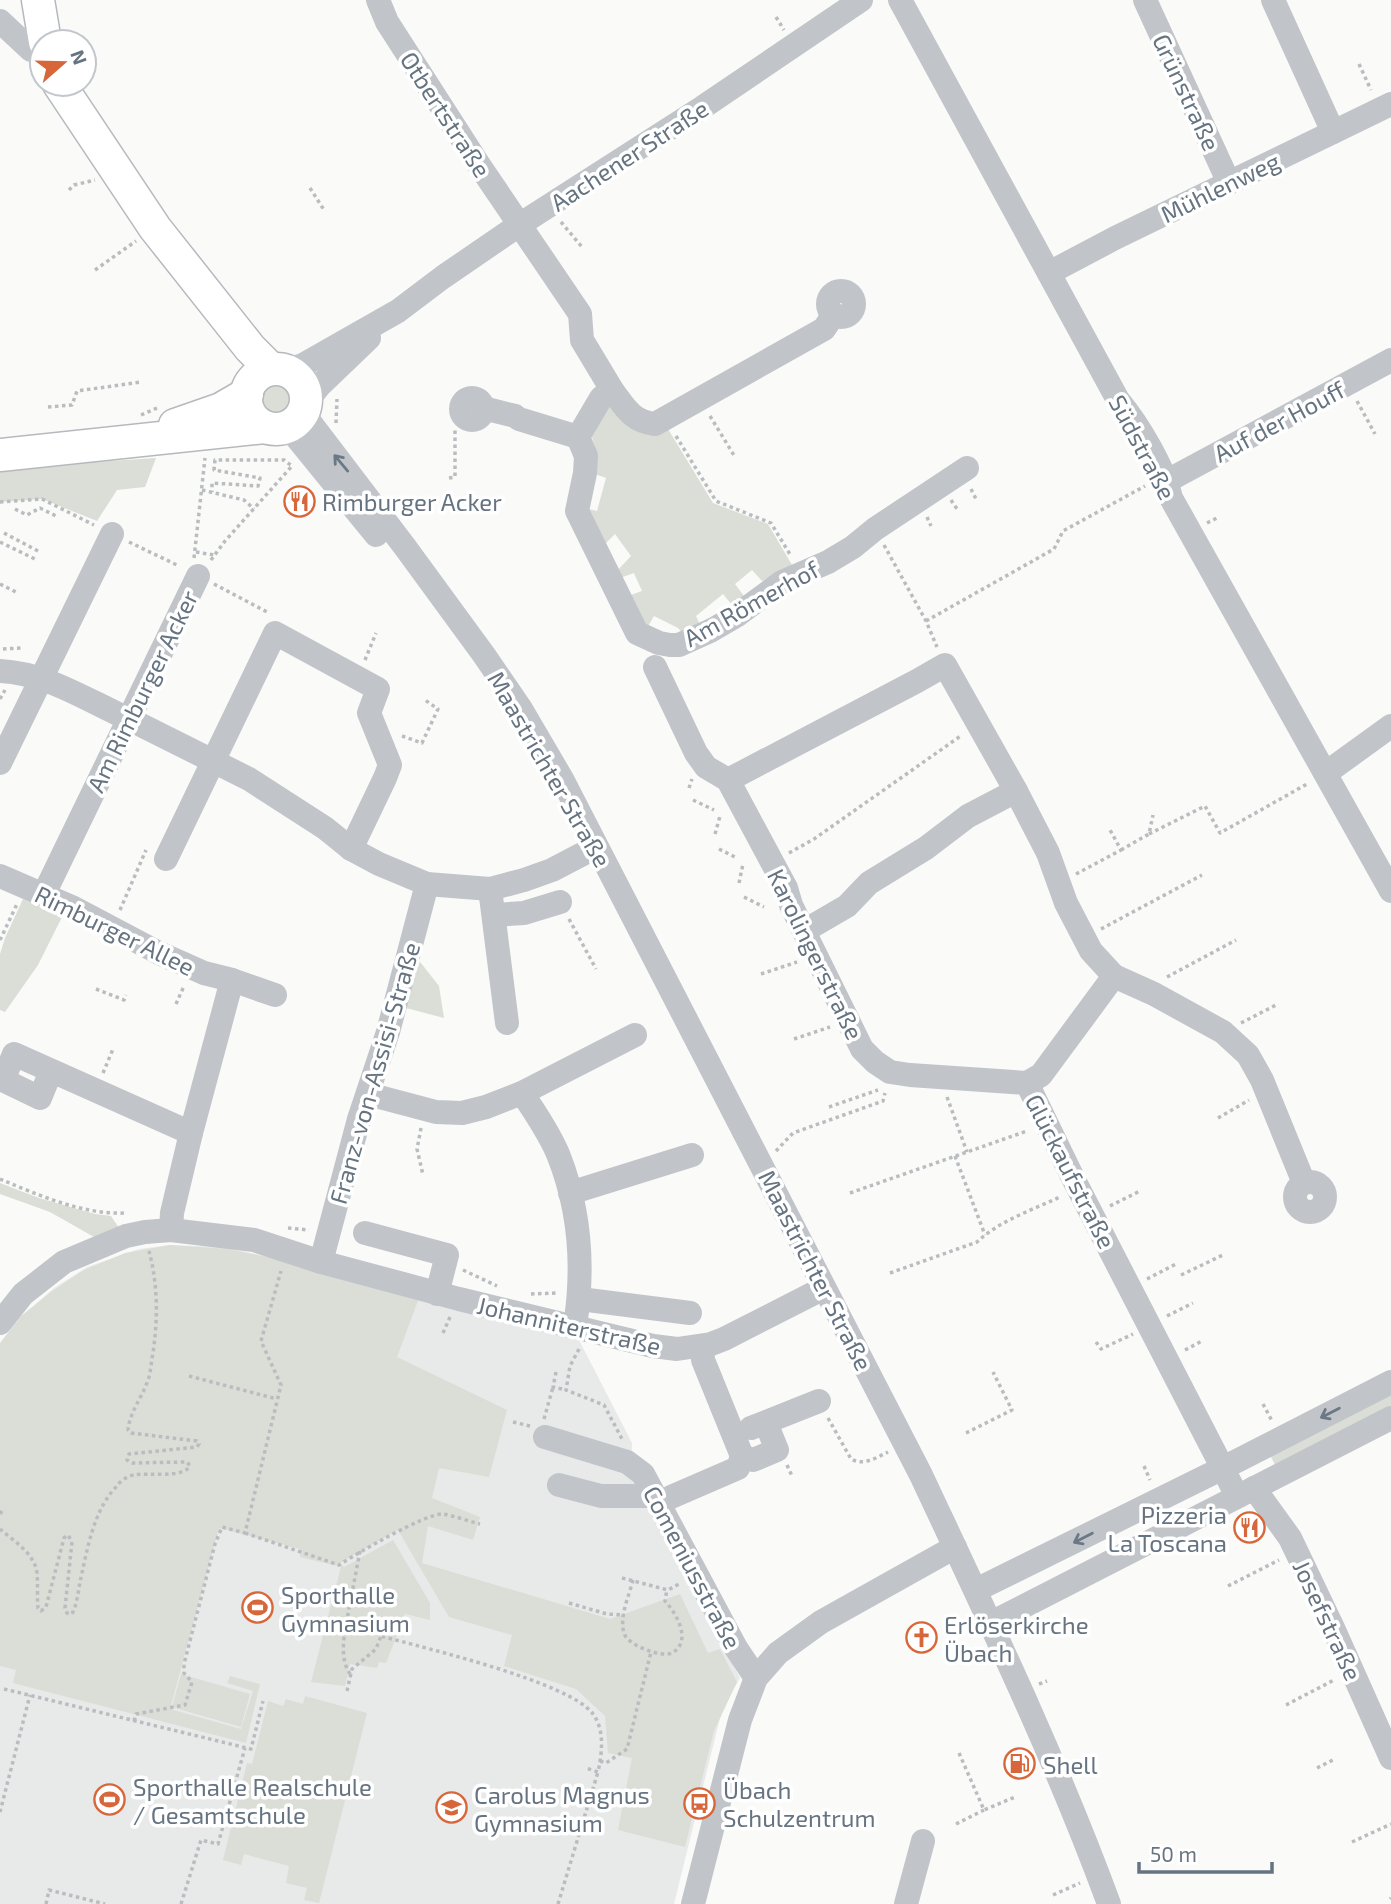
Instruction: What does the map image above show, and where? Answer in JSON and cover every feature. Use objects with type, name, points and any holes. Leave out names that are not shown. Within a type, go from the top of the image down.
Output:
[{"type":"main road","points":[[38,0],[43,28]]},
{"type":"main road","points":[[68,98],[244,369],[263,380]]},
{"type":"main road","points":[[113,442],[194,420],[221,409],[263,380],[294,374],[305,388],[291,418]]},
{"type":"main road","points":[[263,380],[246,403],[249,411],[258,423],[291,418]]},
{"type":"main road","points":[[0,455],[189,436],[291,418]]},
{"type":"street","name":"Otbertstraße","points":[[378,0],[387,22],[519,225]]},
{"type":"street","name":"Aachener Straße","points":[[263,380],[303,365],[397,311],[519,225],[703,107],[861,0]]},
{"type":"street","name":"Südstraße","points":[[900,0],[1118,400],[1130,415],[1165,478],[1171,498],[1391,891]]},
{"type":"street","name":"Grünstraße","points":[[1145,0],[1229,183]]},
{"type":"street","points":[[1273,0],[1333,132]]},
{"type":"street","points":[[0,21],[28,47]]},
{"type":"street","name":"Mühlenweg","points":[[1049,273],[1386,106]]},
{"type":"street","points":[[519,225],[580,314],[582,340],[612,390],[634,417],[643,422],[655,424],[699,400],[824,329],[834,314]]},
{"type":"street","name":"Aachener Straße","points":[[291,418],[320,385],[397,311]]},
{"type":"street","name":"Auf der Houff","points":[[1165,478],[1391,360]]},
{"type":"street","points":[[483,408],[579,438],[601,398],[612,390]]},
{"type":"street","name":"Maastrichter Straße","points":[[291,418],[387,548],[484,655],[562,779],[921,1475],[976,1590],[1040,1735],[1108,1904]]},
{"type":"street","name":"Am Römerhof","points":[[579,438],[586,456],[578,511],[637,633],[659,643],[679,645],[736,616],[782,582],[828,562],[853,547],[967,468]]},
{"type":"street","points":[[0,763],[112,534]]},
{"type":"street","name":"Am Rimburger Acker","points":[[34,890],[195,566]]},
{"type":"street","points":[[166,859],[275,633],[378,690],[369,713],[390,765],[351,849]]},
{"type":"street","points":[[728,780],[945,665],[1048,853],[1066,903],[1091,951],[1114,976],[1223,1031],[1248,1055],[1257,1069],[1304,1183]]},
{"type":"street","name":"Karolingerstraße","points":[[655,667],[696,752],[706,767],[728,780],[786,888],[791,905],[862,1049],[890,1072],[1027,1083]]},
{"type":"street","points":[[0,671],[16,671],[41,677],[118,714]]},
{"type":"street","points":[[141,726],[249,779],[320,825],[351,849],[427,884],[490,889],[552,870],[596,847]]},
{"type":"street","points":[[1326,773],[1391,726]]},
{"type":"street","points":[[804,931],[847,906],[869,883],[926,848],[968,816],[1016,791]]},
{"type":"street","name":"Rimburger Allee","points":[[0,876],[204,973],[275,995]]},
{"type":"street","name":"Franz-von-Assisi-Straße","points":[[321,1262],[359,1119],[388,1032],[427,884]]},
{"type":"street","points":[[490,889],[507,1023]]},
{"type":"street","points":[[494,915],[524,913],[560,902]]},
{"type":"street","name":"Glückaufstraße","points":[[1114,976],[1041,1075],[1027,1083],[1078,1188],[1223,1468],[1246,1492]]},
{"type":"street","points":[[171,1230],[172,1213],[191,1133],[232,980]]},
{"type":"street","points":[[368,1094],[436,1112],[462,1113],[522,1093],[635,1035]]},
{"type":"street","points":[[1,1081],[14,1054],[191,1133]]},
{"type":"street","points":[[522,1093],[557,1153],[570,1193],[581,1259],[580,1296],[575,1326]]},
{"type":"street","points":[[570,1193],[692,1155]]},
{"type":"street","name":"Johanniterstraße","points":[[0,1323],[23,1294],[65,1262],[126,1236],[139,1223],[171,1230],[254,1240],[321,1262],[437,1294],[575,1326],[600,1335],[677,1349],[718,1341],[824,1288]]},
{"type":"street","points":[[365,1233],[447,1255],[437,1294]]},
{"type":"street","points":[[580,1296],[690,1313]]},
{"type":"street","points":[[559,1485],[601,1496],[663,1496],[738,1468],[738,1446],[703,1360],[702,1346]]},
{"type":"street","points":[[976,1590],[1391,1382]]},
{"type":"street","points":[[738,1446],[766,1423],[819,1401]]},
{"type":"street","points":[[990,1623],[1391,1418]]},
{"type":"street","name":"Comeniusstraße","points":[[540,1431],[627,1462],[643,1474],[663,1496],[696,1574],[736,1648],[756,1678]]},
{"type":"street","name":"Josefstraße","points":[[1246,1492],[1290,1538],[1391,1758]]},
{"type":"street","name":"Comeniusstraße","points":[[693,1904],[740,1720],[756,1678],[778,1653],[821,1622],[955,1547]]},
{"type":"street","points":[[906,1904],[923,1841]]},
{"type":"path","points":[[1359,64],[1386,106]]},
{"type":"path","points":[[310,188],[324,210]]},
{"type":"path","points":[[548,207],[582,247]]},
{"type":"path","points":[[95,270],[155,228]]},
{"type":"path","points":[[48,407],[72,405],[76,391],[141,382]]},
{"type":"path","points":[[1347,384],[1375,434]]},
{"type":"path","points":[[699,400],[735,457]]},
{"type":"path","points":[[667,418],[716,501],[771,523],[801,573]]},
{"type":"path","points":[[449,478],[455,477],[455,429]]},
{"type":"path","points":[[195,566],[205,458]]},
{"type":"path","name":"Am Rimburger Acker","points":[[195,566],[215,555],[292,466],[284,460],[215,460],[214,470],[260,478],[258,486],[212,483],[212,492]]},
{"type":"path","points":[[926,621],[1054,549],[1063,531],[1165,478]]},
{"type":"path","points":[[202,491],[244,500],[254,509]]},
{"type":"path","points":[[0,502],[42,499],[112,534],[195,566],[269,612]]},
{"type":"path","points":[[15,509],[27,515],[40,508],[56,516]]},
{"type":"path","points":[[876,529],[926,621],[945,665]]},
{"type":"path","points":[[4,533],[38,551]]},
{"type":"path","points":[[0,542],[35,559]]},
{"type":"path","points":[[195,566],[215,555]]},
{"type":"path","points":[[0,584],[18,593]]},
{"type":"path","points":[[357,678],[376,633]]},
{"type":"path","points":[[380,737],[388,730],[422,743],[438,709],[425,700]]},
{"type":"path","points":[[772,863],[814,839],[950,742]]},
{"type":"path","points":[[1059,884],[1205,806],[1220,833],[1326,773]]},
{"type":"path","points":[[694,800],[714,810]]},
{"type":"path","points":[[1149,834],[1153,815]]},
{"type":"path","points":[[715,834],[720,817]]},
{"type":"path","points":[[1109,828],[1121,850]]},
{"type":"path","points":[[112,928],[146,849],[166,859]]},
{"type":"path","points":[[719,849],[737,858]]},
{"type":"path","points":[[739,883],[743,864]]},
{"type":"path","points":[[1084,938],[1202,875]]},
{"type":"path","points":[[0,940],[34,890]]},
{"type":"path","points":[[744,897],[764,907]]},
{"type":"path","points":[[560,902],[596,969]]},
{"type":"path","points":[[1154,994],[1163,979],[1236,940]]},
{"type":"path","points":[[761,974],[816,955]]},
{"type":"path","points":[[96,989],[124,1000],[126,995]]},
{"type":"path","points":[[1231,1038],[1239,1024],[1276,1005]]},
{"type":"path","points":[[794,1039],[848,1020]]},
{"type":"path","points":[[945,1077],[946,1095],[967,1152]]},
{"type":"path","points":[[759,1160],[775,1153],[793,1133],[883,1101],[887,1087],[829,1107]]},
{"type":"path","points":[[1218,1118],[1266,1090]]},
{"type":"path","points":[[423,1175],[417,1149],[424,1108]]},
{"type":"path","points":[[850,1193],[1046,1125]]},
{"type":"path","points":[[955,1156],[985,1235]]},
{"type":"path","points":[[0,1180],[40,1196],[139,1223],[154,1268],[158,1300],[149,1379],[131,1413],[128,1430],[131,1433],[197,1441],[199,1444],[197,1447],[129,1454],[127,1460],[132,1463],[187,1462],[190,1469],[165,1474],[134,1475],[114,1488],[104,1504],[92,1534],[72,1614],[66,1613],[65,1608],[72,1542],[70,1537],[68,1535],[64,1538],[46,1608],[41,1611],[38,1608],[37,1572],[33,1562],[0,1529]]},
{"type":"path","points":[[890,1273],[977,1242],[1017,1217],[1078,1188]]},
{"type":"path","points":[[1093,1215],[1140,1191]]},
{"type":"path","points":[[245,1533],[281,1385],[261,1341],[287,1251]]},
{"type":"path","points":[[1181,1275],[1223,1255]]},
{"type":"path","points":[[445,1261],[499,1287]]},
{"type":"path","points":[[1130,1288],[1176,1264]]},
{"type":"path","points":[[527,1294],[580,1296]]},
{"type":"path","points":[[1096,1342],[1101,1349],[1194,1303]]},
{"type":"path","points":[[566,1390],[570,1366],[582,1343],[597,1347],[600,1335]]},
{"type":"path","points":[[513,1422],[540,1431],[555,1372]]},
{"type":"path","points":[[966,1433],[1012,1410],[993,1372]]},
{"type":"path","points":[[189,1376],[278,1399]]},
{"type":"path","points":[[553,1387],[604,1405],[628,1450],[627,1462]]},
{"type":"path","points":[[819,1401],[854,1461],[860,1463],[893,1450]]},
{"type":"path","points":[[134,1721],[136,1714],[185,1705],[192,1682],[184,1673],[184,1664],[215,1544],[222,1527],[339,1565],[360,1551],[440,1514],[480,1524]]},
{"type":"path","points":[[351,1675],[347,1671],[343,1651],[360,1551]]},
{"type":"path","points":[[1228,1586],[1297,1551]]},
{"type":"path","points":[[622,1577],[668,1590],[696,1574]]},
{"type":"path","points":[[634,1580],[624,1615],[624,1634],[627,1639],[651,1652],[661,1654],[671,1653],[679,1645],[682,1636],[677,1618],[665,1601],[667,1589]]},
{"type":"path","points":[[569,1603],[607,1614],[624,1615]]},
{"type":"path","points":[[345,1630],[358,1622],[372,1623],[378,1627],[382,1636],[376,1649],[352,1669],[348,1691]]},
{"type":"path","points":[[382,1636],[526,1678],[573,1699],[592,1712],[599,1726],[602,1743],[600,1761],[558,1904]]},
{"type":"path","points":[[600,1761],[606,1763],[626,1749],[651,1652]]},
{"type":"path","points":[[1286,1705],[1352,1671]]},
{"type":"path","points":[[4,1689],[251,1749],[263,1701]]},
{"type":"path","points":[[0,1812],[30,1695]]},
{"type":"path","points":[[181,1904],[201,1840],[218,1844],[245,1748]]},
{"type":"path","points":[[959,1752],[984,1810]]},
{"type":"path","points":[[1317,1768],[1335,1759]]},
{"type":"path","points":[[586,1768],[598,1772]]},
{"type":"path","points":[[956,1824],[1015,1797]]},
{"type":"path","points":[[1352,1842],[1391,1824]]},
{"type":"path","points":[[1053,1895],[1098,1876]]},
{"type":"path","points":[[46,1904],[49,1890],[105,1904]]},
{"type":"shaded area","points":[[277,382],[290,387],[295,400],[290,413],[277,418],[264,413],[259,400],[264,387]]},
{"type":"shaded area","points":[[611,406],[668,429],[713,503],[768,524],[792,565],[762,581],[752,570],[735,584],[744,596],[732,605],[723,594],[696,616],[701,627],[684,635],[678,628],[654,616],[647,628],[625,597],[642,591],[634,573],[620,578],[616,572],[631,556],[615,534],[603,546],[585,508],[597,511],[606,478],[592,473],[595,447],[591,434],[605,408]]},
{"type":"shaded area","points":[[156,458],[145,487],[117,490],[97,521],[42,499],[0,502],[0,468]]},
{"type":"shaded area","points":[[23,899],[62,917],[38,965],[5,1012],[0,1010],[0,954]]},
{"type":"shaded area","points":[[417,958],[439,986],[444,1018],[406,1008]]},
{"type":"shaded area","points":[[0,1183],[39,1198],[111,1216],[119,1228],[94,1237],[50,1212],[0,1194]]},
{"type":"shaded area","points":[[170,1245],[223,1247],[270,1257],[578,1338],[632,1443],[631,1473],[740,1678],[723,1706],[674,1904],[0,1904],[0,1346],[19,1319],[54,1288],[87,1267],[139,1249]]},
{"type":"shaded area","points":[[170,1245],[228,1249],[306,1265],[419,1298],[397,1357],[507,1410],[489,1477],[439,1468],[432,1498],[480,1517],[473,1540],[428,1526],[422,1563],[610,1619],[680,1594],[708,1653],[720,1649],[737,1682],[714,1731],[685,1847],[618,1830],[632,1758],[608,1753],[605,1716],[576,1689],[504,1666],[512,1635],[449,1617],[398,1530],[340,1563],[344,1567],[393,1540],[430,1603],[430,1620],[405,1614],[386,1663],[379,1662],[377,1668],[350,1664],[345,1686],[311,1682],[341,1567],[300,1557],[300,1549],[219,1528],[170,1709],[241,1729],[253,1691],[227,1683],[230,1676],[260,1684],[246,1743],[13,1683],[16,1670],[0,1666],[0,1343],[21,1316],[84,1270],[125,1253]]},
{"type":"shaded area","points":[[1391,1388],[1391,1410],[1277,1469],[1268,1451]]},
{"type":"shaded area","points":[[181,1674],[250,1694],[241,1727],[172,1707]]},
{"type":"shaded area","points":[[305,1696],[367,1713],[319,1903],[304,1900],[307,1888],[286,1883],[289,1866],[244,1854],[241,1865],[223,1860],[247,1763],[252,1764],[268,1701],[283,1706],[286,1699],[303,1704]]},
{"type":"place","name":"Rimburger Acker","points":[[299,501]]},
{"type":"place","name":"Pizzeria La Toscana","points":[[1250,1528]]},
{"type":"place","name":"Sporthalle Gymnasium","points":[[258,1608]]},
{"type":"place","name":"Erlöserkirche Übach","points":[[921,1638]]},
{"type":"place","name":"Shell","points":[[1020,1764]]},
{"type":"place","name":"Sporthalle Realschule / Gesamtschule","points":[[110,1800]]},
{"type":"place","name":"Übach Schulzentrum","points":[[700,1803]]},
{"type":"place","name":"Carolus Magnus Gymnasium","points":[[451,1808]]}]
